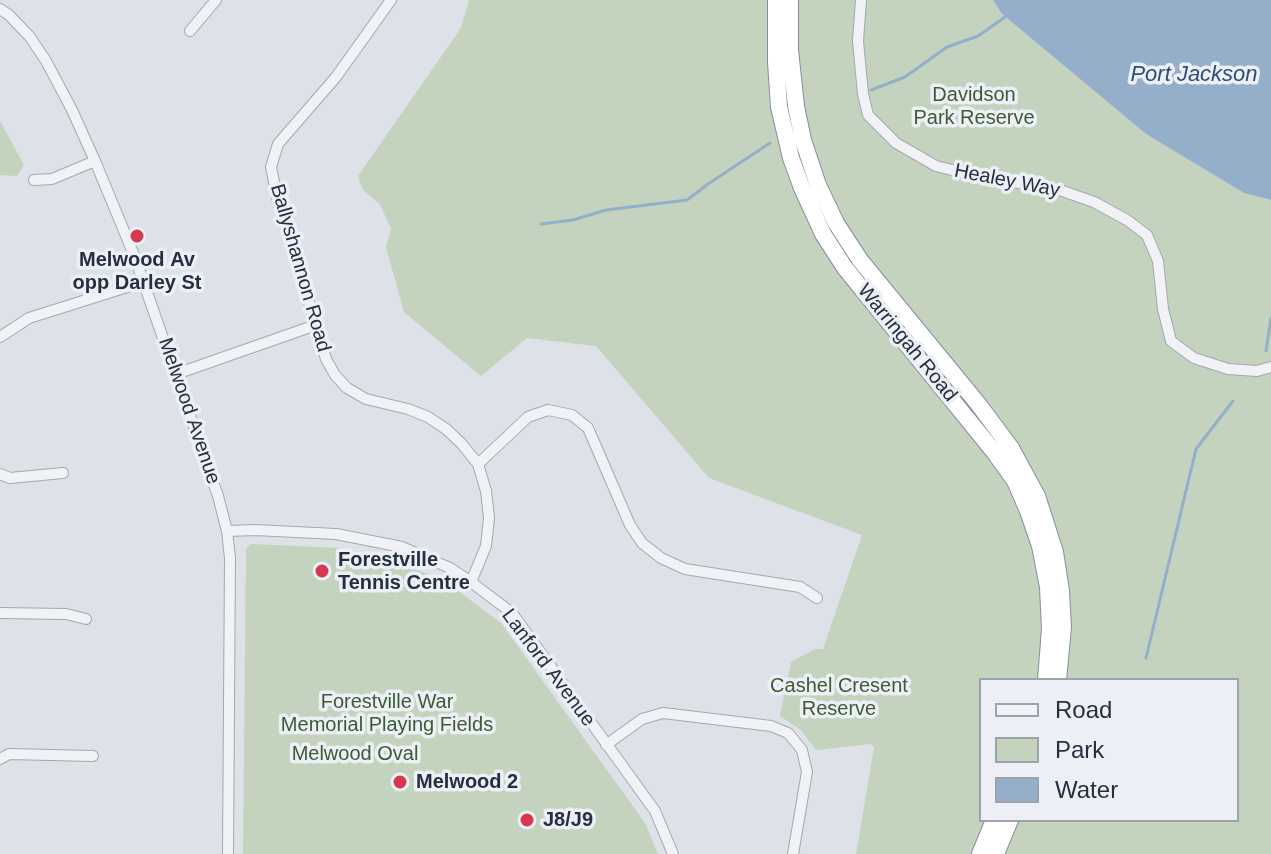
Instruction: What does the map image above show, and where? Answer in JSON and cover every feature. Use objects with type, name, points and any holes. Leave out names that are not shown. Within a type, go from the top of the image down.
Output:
[{"type":"highway","name":"Warringah Road","points":[[776,0],[779,107],[802,188],[823,234],[845,268],[1015,481],[1040,546],[1048,587],[1050,629],[1046,678]]},
{"type":"highway","name":"Warringah Road","points":[[790,0],[796,106],[803,140],[818,185],[836,223],[860,260],[1011,448],[1037,496],[1055,552],[1061,591],[1063,627],[1058,678]]},
{"type":"highway","points":[[790,41],[798,0]]},
{"type":"highway","points":[[980,854],[993,822]]},
{"type":"highway","points":[[996,854],[1009,822]]},
{"type":"street","points":[[190,31],[216,0]]},
{"type":"street","name":"Ballyshannon Road","points":[[391,0],[336,77],[278,144],[271,167],[278,202],[326,359],[335,375],[347,388],[366,399],[428,417],[461,443],[478,464],[486,491],[489,518],[486,546],[471,582]]},
{"type":"street","name":"Healey Way","points":[[861,0],[858,41],[865,104],[868,115],[896,143],[936,166],[988,179],[1051,187],[1094,202],[1127,220],[1147,235],[1158,261],[1163,309],[1171,341],[1194,358],[1228,369],[1257,371],[1271,367]]},
{"type":"street","name":"Melwood Avenue","points":[[0,9],[30,37],[46,61],[95,161],[134,255],[205,454],[227,531],[231,604],[228,854]]},
{"type":"street","points":[[34,180],[52,179],[95,161]]},
{"type":"street","points":[[0,337],[29,318],[143,282]]},
{"type":"street","points":[[176,374],[316,325]]},
{"type":"street","points":[[478,464],[528,417],[548,410],[572,415],[588,428],[630,525],[642,543],[661,558],[685,569],[800,587],[817,598]]},
{"type":"street","points":[[0,474],[10,478],[63,473]]},
{"type":"street","name":"Lanford Avenue","points":[[227,531],[336,534],[389,544],[450,568],[471,582],[512,613],[655,811],[673,854]]},
{"type":"street","points":[[0,613],[66,614],[86,619]]},
{"type":"street","points":[[606,745],[642,719],[663,713],[771,726],[788,733],[802,750],[807,772],[793,854]]},
{"type":"street","points":[[0,759],[9,754],[93,756]]},
{"type":"green space","points":[[469,0],[993,0],[1002,14],[1146,134],[1244,193],[1271,200],[1271,854],[856,854],[874,747],[871,744],[816,750],[801,730],[780,716],[791,662],[815,649],[823,649],[862,535],[709,478],[596,346],[527,338],[481,376],[404,312],[386,247],[391,229],[380,204],[363,190],[358,176],[461,28]]},
{"type":"green space","points":[[0,121],[24,165],[17,176],[0,175]]},
{"type":"green space","name":"Forestville War Memorial Playing Fields","points":[[251,544],[339,548],[399,562],[446,582],[501,623],[645,823],[658,854],[243,854],[246,549]]},
{"type":"water","name":"Port Jackson","points":[[993,0],[1271,0],[1271,200],[1244,193],[1146,134],[1002,14]]},
{"type":"waterway","points":[[871,90],[905,77],[947,47],[978,36],[1005,17]]},
{"type":"waterway","points":[[541,224],[573,220],[606,210],[687,200],[770,143]]},
{"type":"waterway","points":[[1266,351],[1271,318]]},
{"type":"waterway","points":[[1146,658],[1196,449],[1233,401]]},
{"type":"place","name":"Melwood Av opp Darley St","points":[[137,236]]},
{"type":"place","name":"Forestville Tennis Centre","points":[[322,571]]},
{"type":"place","name":"Melwood 2","points":[[400,782]]},
{"type":"place","name":"J8/J9","points":[[527,820]]},
{"type":"park label","name":"Davidson Park Reserve","points":[[974,106]]},
{"type":"park label","name":"Cashel Cresent Reserve","points":[[839,698]]},
{"type":"park label","name":"Melwood Oval","points":[[355,754]]}]
